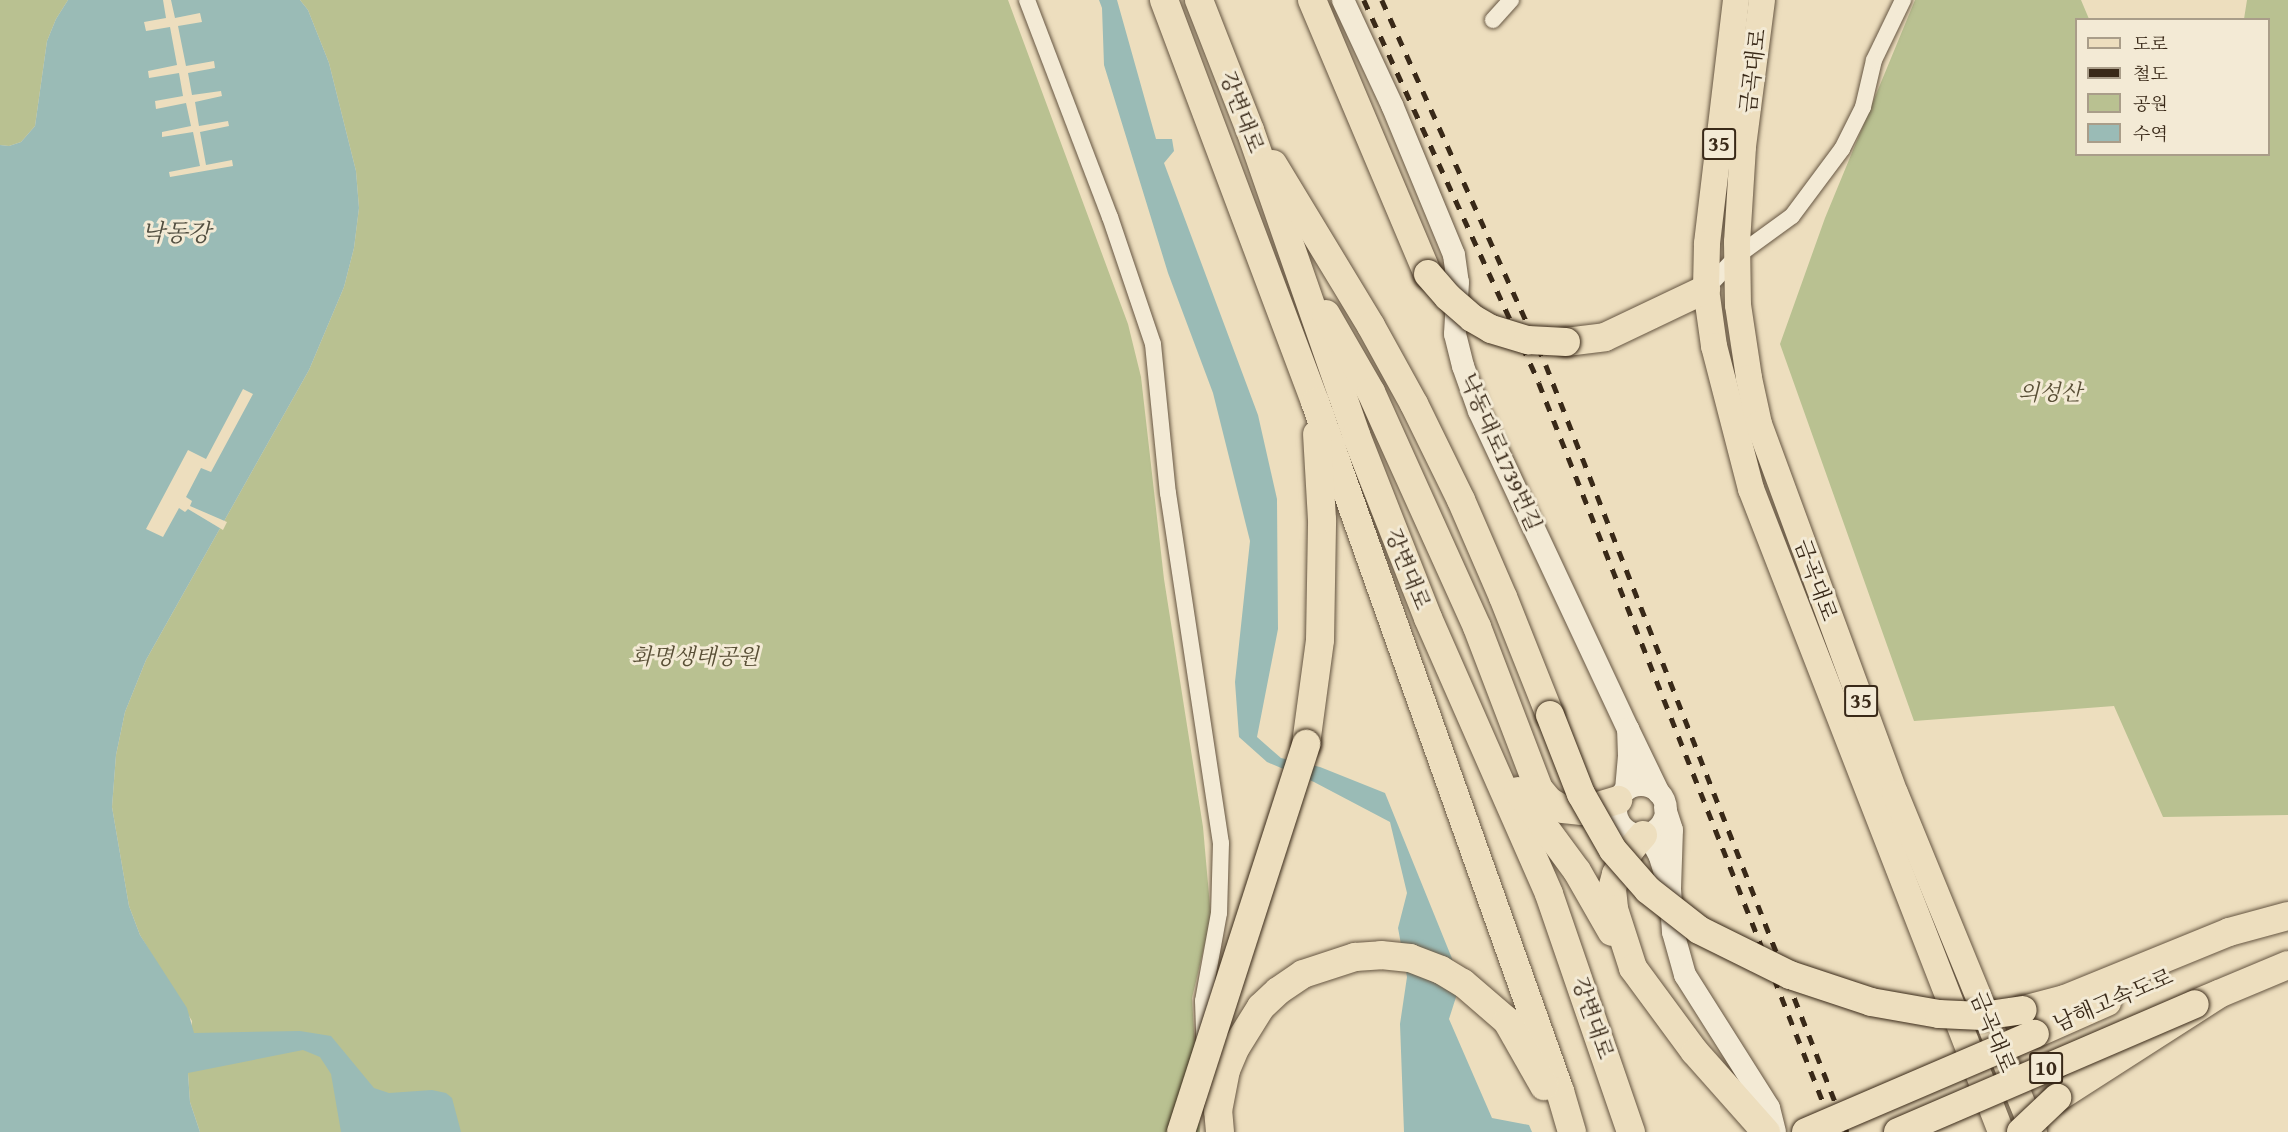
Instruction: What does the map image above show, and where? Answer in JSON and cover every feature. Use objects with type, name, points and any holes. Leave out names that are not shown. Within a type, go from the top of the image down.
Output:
[{"type":"highway","name":"강변대로","points":[[1164,0],[1315,402],[1560,1091],[1571,1132]]},
{"type":"highway","name":"강변대로","points":[[1199,0],[1250,130],[1356,435],[1474,726],[1549,894],[1631,1132]]},
{"type":"highway","points":[[1312,0],[1428,274],[1464,311],[1491,329],[1528,340],[1566,342],[1605,338],[1706,289]]},
{"type":"highway","points":[[1250,130],[1295,197],[1414,404],[1461,500],[1503,597],[1581,794],[1613,850],[1648,890],[1699,930],[1790,975],[1871,1002],[1939,1014],[1982,1016],[2029,1022],[2066,999],[2229,932],[2288,916]]},
{"type":"highway","points":[[1301,278],[1339,333],[1379,410],[1477,627],[1539,789],[1549,801],[1563,809],[1582,811],[1622,795]]},
{"type":"highway","points":[[1181,1132],[1306,744],[1320,629],[1322,520],[1315,402]]},
{"type":"highway","points":[[1474,726],[1539,823],[1577,871],[1633,968],[1695,1052],[1766,1132]]},
{"type":"highway","points":[[1633,968],[1614,909],[1612,890],[1616,874],[1631,849],[1646,834]]},
{"type":"highway","name":"남해고속도로","points":[[1806,1132],[2029,1022],[2193,965],[2288,924]]},
{"type":"highway","points":[[1220,1132],[1218,1111],[1221,1091],[1236,1047],[1261,1007],[1278,991],[1303,974],[1355,957],[1381,955],[1410,958],[1441,970],[1484,1000],[1506,1021],[1571,1132]]},
{"type":"highway","name":"남해고속도로","points":[[1898,1132],[2288,965]]},
{"type":"highway","points":[[2021,1132],[2057,1098],[2203,1002]]},
{"type":"main road","name":"금곡대로","points":[[1736,0],[1707,244],[1706,289],[1714,346],[1750,489],[2001,1132]]},
{"type":"main road","name":"금곡대로","points":[[1762,0],[1743,147],[1737,256],[1738,305],[1749,378],[1759,424],[1895,793],[2034,1132]]},
{"type":"street","points":[[1027,0],[1110,216],[1153,344],[1168,493],[1221,843],[1219,913],[1203,1001],[1206,1132]]},
{"type":"street","name":"낙동대로1739번길","points":[[1343,0],[1392,105],[1454,255],[1458,282],[1455,333],[1463,366],[1479,411],[1662,801],[1672,830],[1670,889]]},
{"type":"street","points":[[1492,20],[1511,0]]},
{"type":"street","points":[[1706,289],[1737,256],[1792,216],[1842,149],[1863,107],[1874,60],[1904,0]]},
{"type":"street","points":[[1622,795],[1636,785],[1644,785],[1662,801],[1661,824],[1646,834],[1633,834],[1621,825],[1616,811],[1622,795],[1629,756],[1628,729]]},
{"type":"street","points":[[1646,834],[1660,857],[1670,889],[1673,932],[1685,975],[1769,1108],[1775,1132]]},
{"type":"green space","points":[[0,0],[68,0],[56,19],[47,41],[35,126],[21,142],[9,146],[0,145]]},
{"type":"green space","name":"화명생태공원","points":[[300,0],[1008,0],[1128,324],[1141,377],[1164,579],[1203,827],[1211,918],[1192,998],[1200,1132],[200,1132],[190,1102],[188,1073],[192,1021],[140,935],[129,906],[112,807],[116,755],[125,712],[146,660],[309,370],[344,287],[354,248],[359,208],[356,171],[329,63],[308,10]]},
{"type":"green space","name":"의성산","points":[[1915,0],[2081,0],[2089,18],[2075,18],[2075,156],[2270,156],[2270,18],[2244,18],[2247,0],[2288,0],[2288,815],[2163,817],[2114,706],[1914,721],[1780,344],[1825,218]]},
{"type":"water","name":"낙동강","points":[[68,0],[300,0],[308,10],[329,63],[356,171],[359,208],[354,248],[344,287],[309,370],[146,660],[125,712],[116,755],[112,807],[129,906],[140,935],[187,1008],[194,1033],[300,1031],[331,1036],[374,1088],[389,1093],[432,1090],[446,1093],[452,1098],[461,1132],[341,1132],[331,1074],[320,1057],[303,1050],[188,1073],[190,1102],[200,1132],[0,1132],[0,145],[9,146],[21,142],[35,126],[47,41],[56,19]]},
{"type":"water","points":[[1099,0],[1117,0],[1156,139],[1172,139],[1174,151],[1164,163],[1258,415],[1277,499],[1278,629],[1257,737],[1281,758],[1320,767],[1385,793],[1453,961],[1457,994],[1449,1019],[1492,1118],[1529,1125],[1532,1132],[1404,1132],[1400,1024],[1407,977],[1398,928],[1407,893],[1390,822],[1314,782],[1267,762],[1239,737],[1235,682],[1250,541],[1213,393],[1168,273],[1104,65],[1102,8]]},
{"type":"pier","points":[[163,0],[171,0],[175,18],[200,13],[202,22],[178,26],[186,66],[214,61],[215,68],[188,73],[192,95],[221,91],[222,96],[195,102],[199,126],[228,121],[229,126],[200,132],[206,165],[232,160],[233,166],[170,177],[169,172],[200,166],[193,132],[162,137],[162,132],[191,126],[186,103],[156,109],[155,101],[183,96],[179,73],[149,78],[148,71],[177,65],[170,27],[146,31],[144,22],[166,18]]},
{"type":"pier","points":[[243,389],[253,394],[211,472],[201,468],[186,497],[192,501],[190,506],[227,522],[223,530],[188,509],[185,512],[179,508],[163,537],[146,529],[188,450],[206,459]]},
{"type":"railway","points":[[1364,0],[1539,383],[1835,1132]]},
{"type":"railway","points":[[1382,0],[1546,365],[1847,1132]]}]
